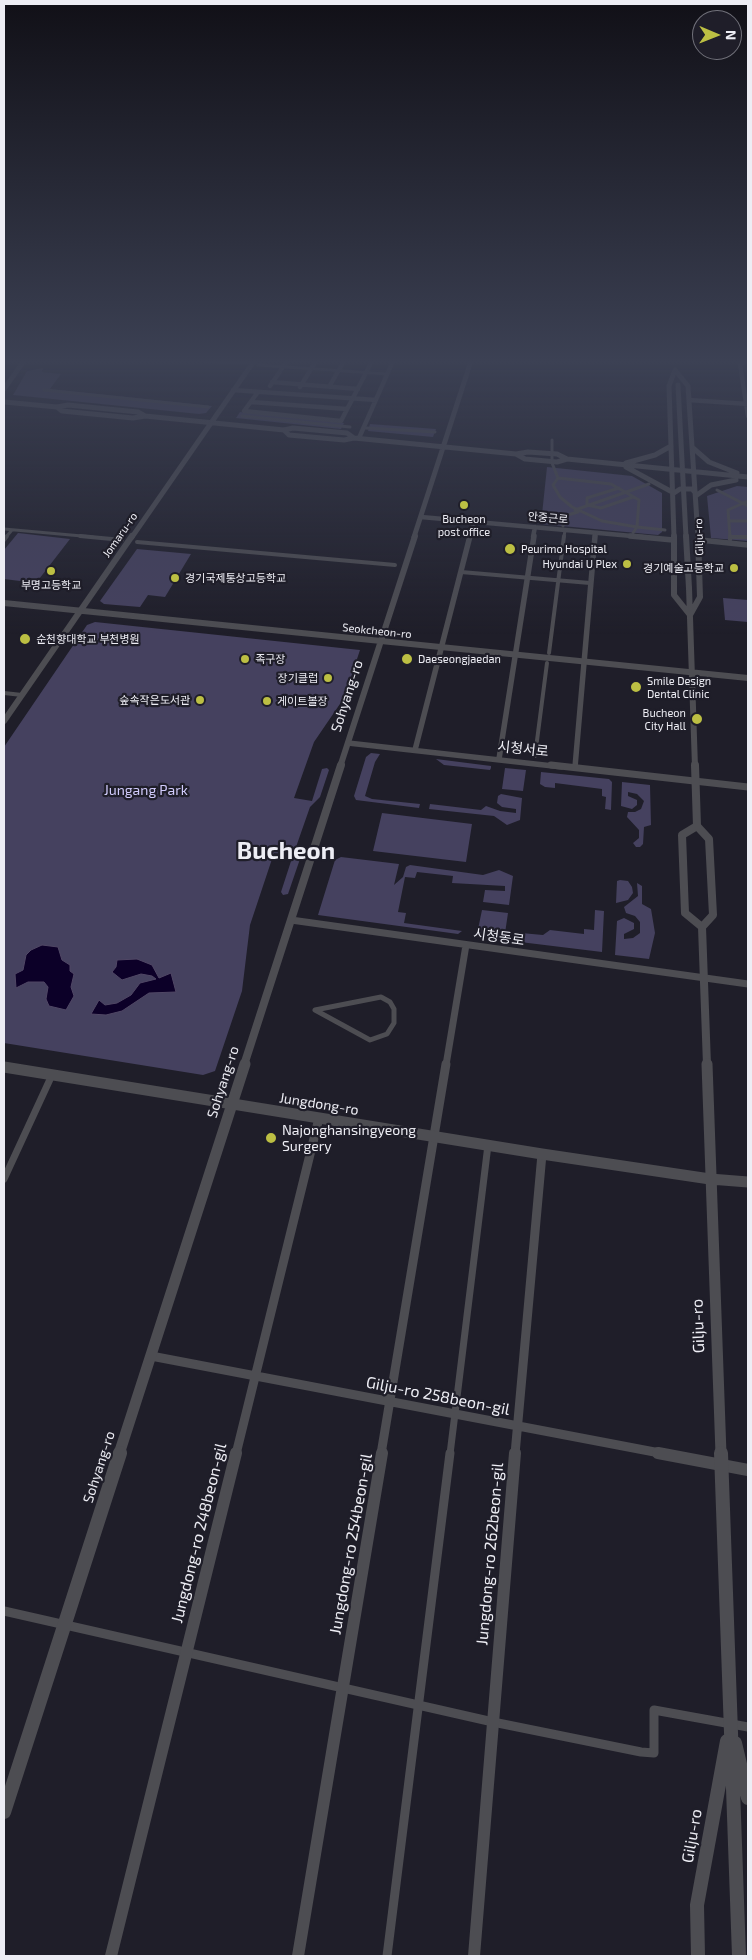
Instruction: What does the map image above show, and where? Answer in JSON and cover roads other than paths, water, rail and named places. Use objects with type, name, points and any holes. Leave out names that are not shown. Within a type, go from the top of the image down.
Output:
[{"type":"street","name":"Jomaru-ro","points":[[4,721],[190,452]]},
{"type":"street","name":"Sohyang-ro","points":[[4,1812],[441,452]]},
{"type":"street","points":[[500,452],[516,454],[533,460],[557,462],[567,459],[748,477]]},
{"type":"street","points":[[552,452],[552,463],[558,478]]},
{"type":"street","points":[[621,464],[660,452]]},
{"type":"street","name":"Gilju-ro","points":[[672,452],[674,595],[690,615]]},
{"type":"street","name":"Gilju-ro","points":[[682,452],[690,588],[697,826],[709,839],[713,915],[702,926],[738,1956]]},
{"type":"street","name":"Gilju-ro","points":[[690,615],[700,597],[700,540],[693,452]]},
{"type":"street","points":[[698,452],[709,462],[748,477]]},
{"type":"street","points":[[621,464],[674,493],[680,489],[692,490],[697,495],[703,489],[720,482],[748,477]]},
{"type":"street","points":[[633,533],[637,527],[639,500],[611,484],[558,478],[553,482],[555,490],[563,500],[577,511],[602,521],[637,527],[665,530]]},
{"type":"street","points":[[548,653],[564,516],[587,505],[649,484]]},
{"type":"street","points":[[587,505],[587,498],[618,488]]},
{"type":"street","points":[[717,490],[748,506]]},
{"type":"street","points":[[587,505],[601,508],[633,497]]},
{"type":"street","points":[[748,502],[728,510],[730,539],[748,537]]},
{"type":"street","name":"안중근로","points":[[421,517],[564,528],[595,533],[673,540]]},
{"type":"street","points":[[729,521],[748,521]]},
{"type":"street","points":[[415,750],[474,522]]},
{"type":"street","points":[[499,759],[535,527]]},
{"type":"street","points":[[4,529],[122,540]]},
{"type":"street","points":[[4,540],[12,530]]},
{"type":"street","points":[[575,767],[595,533]]},
{"type":"street","points":[[700,540],[748,545]]},
{"type":"street","points":[[137,542],[395,565]]},
{"type":"street","points":[[461,572],[590,583]]},
{"type":"street","name":"Seokcheon-ro","points":[[4,603],[748,678]]},
{"type":"street","points":[[535,756],[547,663]]},
{"type":"street","points":[[4,693],[22,695]]},
{"type":"street","name":"시청서로","points":[[348,743],[748,786]]},
{"type":"street","points":[[577,745],[586,746]]},
{"type":"street","points":[[697,826],[682,835],[685,913],[702,926]]},
{"type":"street","name":"시청동로","points":[[291,920],[748,984]]},
{"type":"street","name":"Jungdong-ro 254beon-gil","points":[[298,1956],[466,945]]},
{"type":"street","points":[[382,997],[390,1002],[394,1009],[394,1023],[387,1034],[370,1040],[315,1010],[382,997]]},
{"type":"street","name":"Jungdong-ro","points":[[4,1067],[542,1154],[710,1179],[748,1182]]},
{"type":"street","points":[[4,1179],[52,1075]]},
{"type":"street","name":"Jungdong-ro 248beon-gil","points":[[111,1956],[319,1118]]},
{"type":"street","points":[[387,1956],[488,1145]]},
{"type":"street","name":"Jungdong-ro 262beon-gil","points":[[474,1956],[517,1426],[542,1154]]},
{"type":"street","name":"Gilju-ro 258beon-gil","points":[[150,1356],[748,1470]]},
{"type":"street","points":[[4,1611],[493,1722],[654,1753],[654,1710],[748,1727]]},
{"type":"street","name":"Gilju-ro","points":[[730,1723],[748,1798]]},
{"type":"street","name":"Gilju-ro","points":[[698,1956],[697,1905],[730,1723]]},
{"type":"place","name":"Bucheon post office","points":[[464,505]]},
{"type":"place","name":"Peurimo Hospital","points":[[510,549]]},
{"type":"place","name":"Hyundai U Plex","points":[[627,564]]},
{"type":"place","name":"경기예술고등학교","points":[[734,568]]},
{"type":"place","name":"부명고등학교","points":[[51,571]]},
{"type":"place","name":"경기국제통상고등학교","points":[[175,578]]},
{"type":"place","name":"순천향대학교 부천병원","points":[[25,639]]},
{"type":"place","name":"족구장","points":[[245,659]]},
{"type":"place","name":"Daeseongjaedan","points":[[407,659]]},
{"type":"place","name":"장기클럽","points":[[328,678]]},
{"type":"place","name":"Smile Design Dental Clinic","points":[[636,687]]},
{"type":"place","name":"숲속작은도서관","points":[[200,700]]},
{"type":"place","name":"게이트볼장","points":[[267,701]]},
{"type":"place","name":"Bucheon City Hall","points":[[697,719]]},
{"type":"place","name":"Najonghansingyeong Surgery","points":[[271,1138]]},
{"type":"district","name":"Bucheon","points":[[286,851]]},
{"type":"park label","name":"Jungang Park","points":[[146,790]]}]
